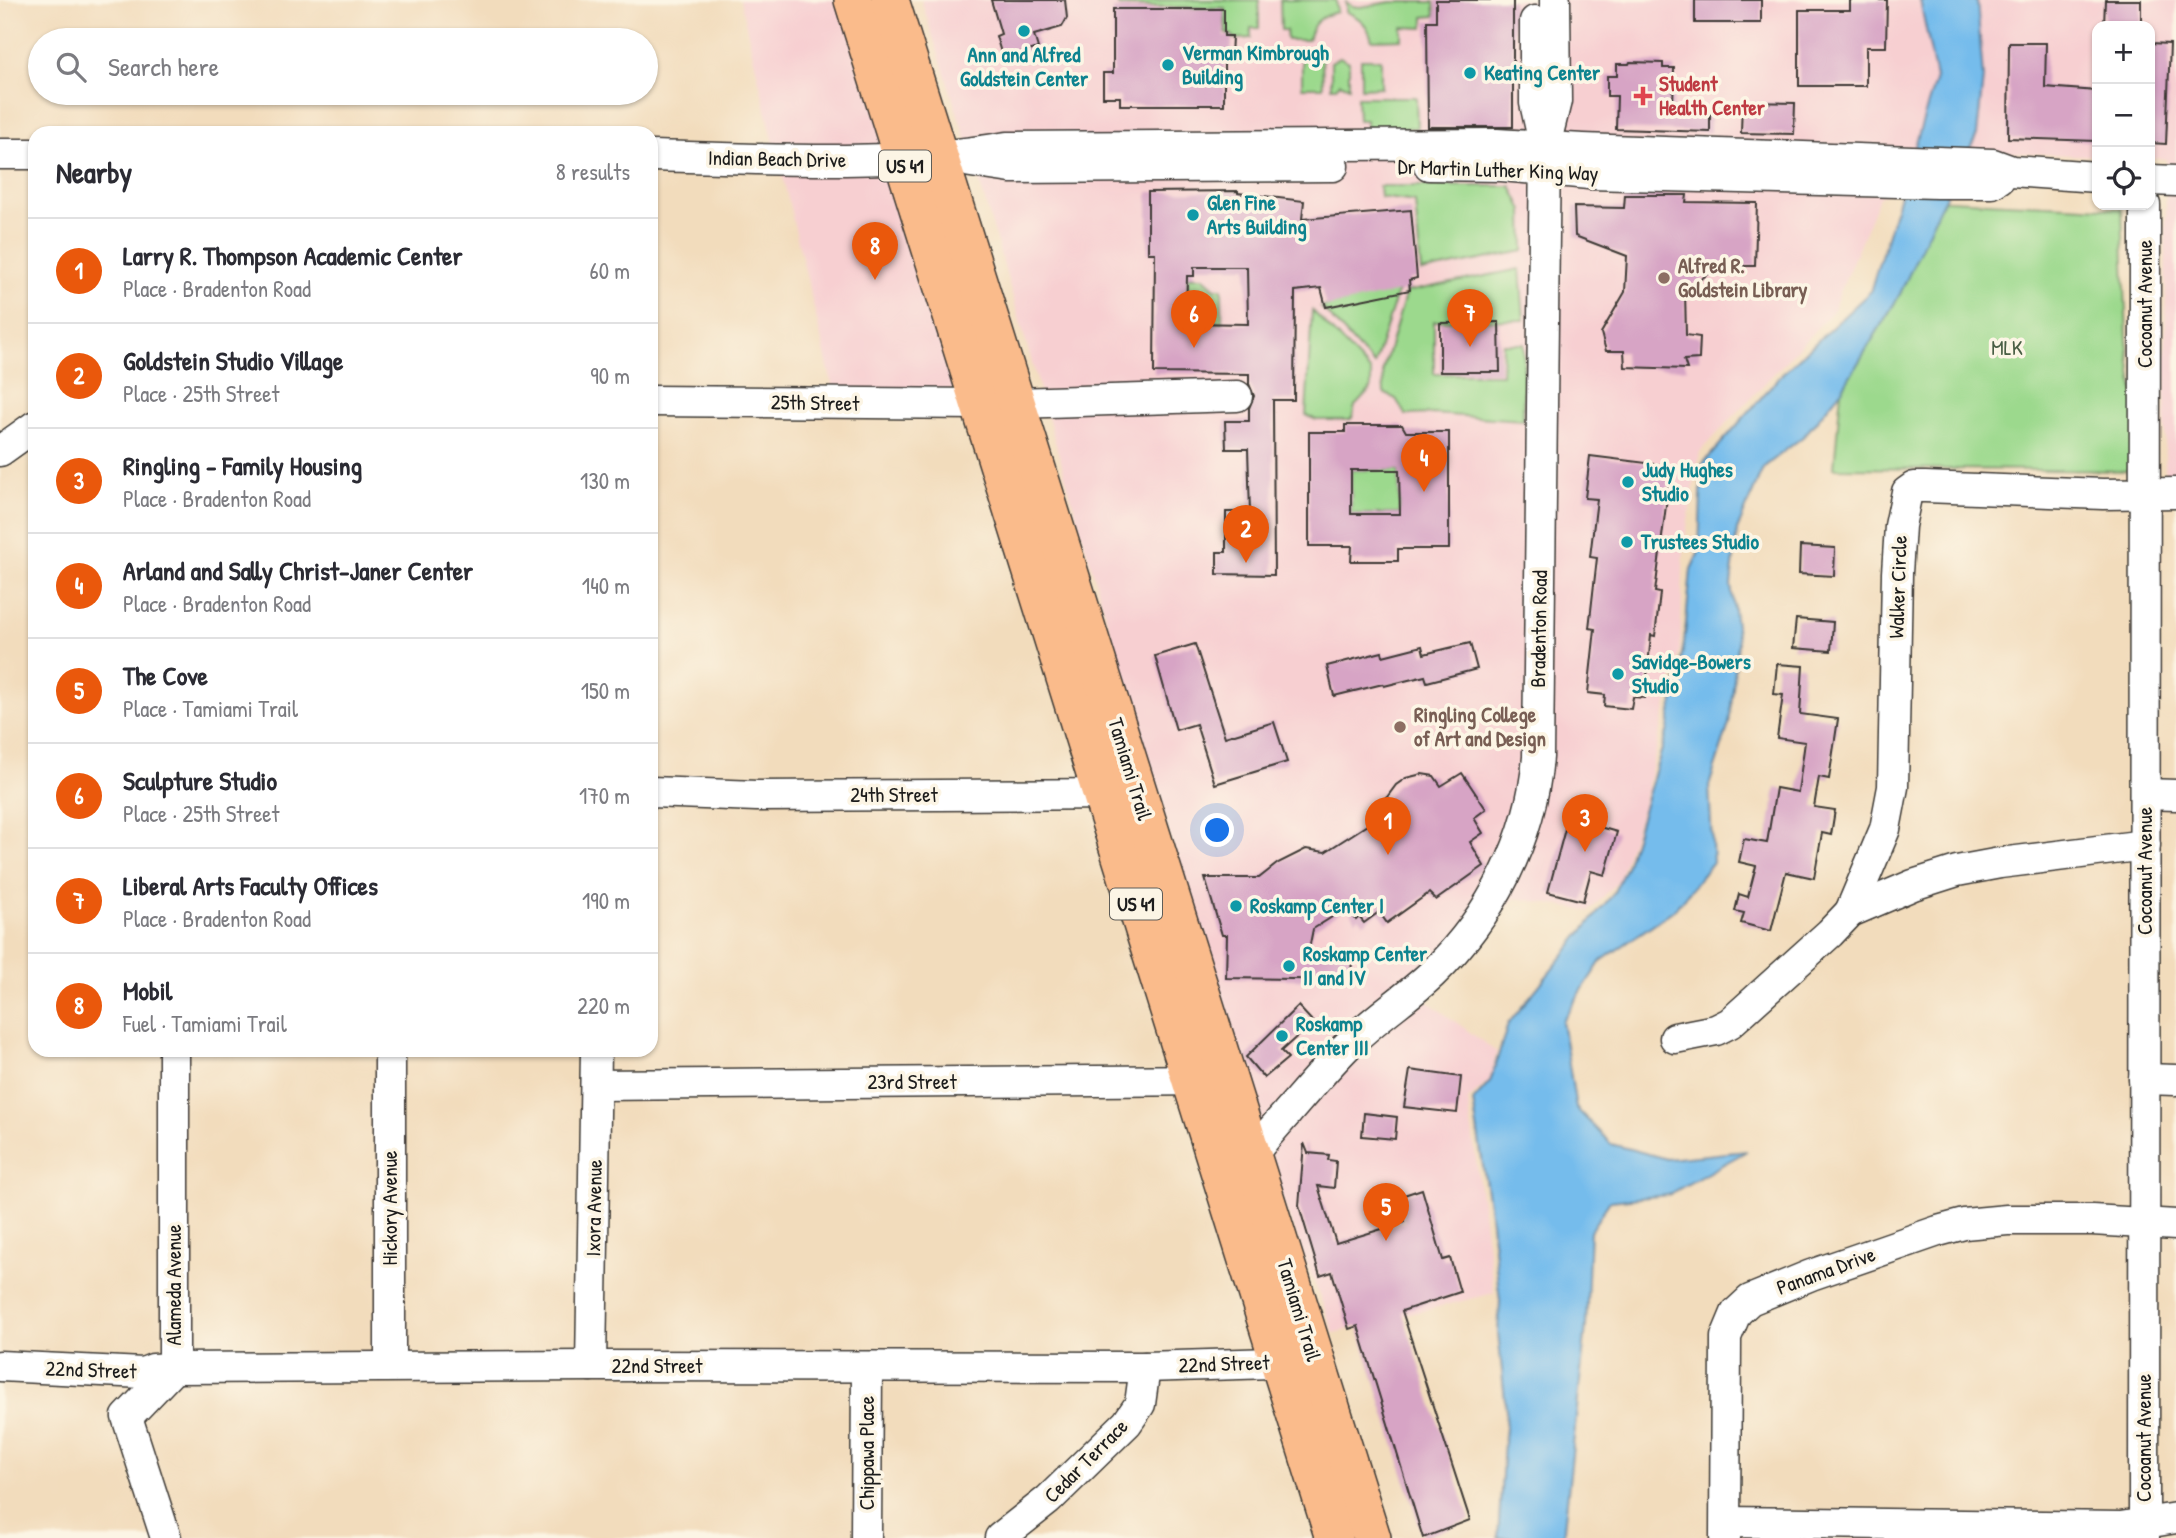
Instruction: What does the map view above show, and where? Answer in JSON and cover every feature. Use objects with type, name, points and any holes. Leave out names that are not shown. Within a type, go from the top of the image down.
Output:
[{"type":"main road","name":"Tamiami Trail","points":[[871,1],[939,158],[1372,1538]]},
{"type":"main road","name":"Tamiami Trail","points":[[871,1],[903,158],[1334,1538]]},
{"type":"main road","points":[[958,333],[990,378],[1016,403]]},
{"type":"main road","points":[[979,404],[1003,417],[1036,468]]},
{"type":"street","name":"Bradenton Road","points":[[1534,0],[1535,103],[1545,157]]},
{"type":"street","name":"Bradenton Road","points":[[1229,1202],[1237,1180],[1251,1156],[1293,1106],[1348,1044],[1432,974],[1480,918],[1512,861],[1532,799],[1538,757],[1545,157],[1556,101],[1555,0]]},
{"type":"street","name":"Dr Martin Luther King Way","points":[[903,158],[939,158],[1007,147],[1497,144],[1545,157],[1809,169],[2092,177]]},
{"type":"street","points":[[0,154],[28,154]]},
{"type":"street","name":"Indian Beach Drive","points":[[658,156],[833,160],[903,158]]},
{"type":"street","points":[[2155,180],[2176,181]]},
{"type":"street","name":"Cocoanut Avenue","points":[[2144,1531],[2146,210]]},
{"type":"street","points":[[1016,403],[1237,396]]},
{"type":"street","name":"25th Street","points":[[658,401],[979,404]]},
{"type":"street","points":[[0,452],[28,431]]},
{"type":"street","name":"Walker Circle","points":[[1675,1038],[1716,1030],[1730,1023],[1830,933],[1850,912],[1885,830],[1894,788],[1897,573],[1900,526],[1907,492],[1914,487],[1925,486],[2144,494]]},
{"type":"street","points":[[2144,494],[2176,493]]},
{"type":"street","name":"24th Street","points":[[658,792],[757,796],[1138,794]]},
{"type":"street","points":[[2145,794],[2176,794]]},
{"type":"street","name":"Walker Circle","points":[[1850,912],[1913,885],[1956,872],[2000,863],[2145,845]]},
{"type":"street","name":"Alameda Avenue","points":[[166,1538],[127,1417],[174,1368],[174,1057]]},
{"type":"street","name":"Hickory Avenue","points":[[390,1057],[390,1366]]},
{"type":"street","name":"Ixora Avenue","points":[[591,1366],[596,1057]]},
{"type":"street","points":[[2144,1079],[2176,1080]]},
{"type":"street","name":"23rd Street","points":[[596,1085],[1228,1080]]},
{"type":"street","name":"Bradenton Road","points":[[1268,1211],[1272,1171],[1293,1106]]},
{"type":"street","name":"Panama Drive","points":[[1725,1530],[1727,1337],[1736,1313],[1750,1300],[1811,1275],[1964,1224],[2007,1220],[2144,1223]]},
{"type":"street","points":[[2144,1223],[2176,1225]]},
{"type":"street","name":"22nd Street","points":[[0,1366],[143,1373],[153,1369],[174,1368],[1145,1367],[1315,1361]]},
{"type":"street","name":"Chippawa Place","points":[[866,1538],[867,1367]]},
{"type":"street","name":"Cedar Terrace","points":[[1000,1538],[1048,1500],[1127,1423],[1140,1404],[1145,1367]]},
{"type":"street","points":[[1725,1530],[2121,1527],[2144,1531],[2176,1518]]},
{"type":"shaded area","points":[[740,0],[835,0],[846,12],[889,148],[775,148]]},
{"type":"shaded area","name":"Ringling College of Art and Design","points":[[921,0],[2176,0],[2176,481],[2165,480],[2166,159],[2155,158],[2155,21],[2092,21],[2092,156],[1993,152],[1879,197],[1832,312],[1700,452],[1684,544],[1680,649],[1643,806],[1619,880],[1590,911],[1515,898],[1423,998],[1497,1052],[1489,1081],[1468,1100],[1494,1293],[1334,1333],[1256,1132],[975,167]]},
{"type":"shaded area","points":[[781,170],[896,170],[965,392],[834,392]]},
{"type":"green space","points":[[1118,0],[1259,0],[1259,28],[1251,28],[1251,38],[1234,39],[1232,35],[1226,34],[1225,8],[1118,6]]},
{"type":"green space","points":[[1280,0],[1336,0],[1337,12],[1318,21],[1308,40],[1287,40],[1286,30],[1281,30]]},
{"type":"green space","points":[[1346,2],[1360,7],[1391,2],[1434,2],[1435,16],[1424,17],[1424,28],[1402,27],[1402,39],[1372,40],[1363,22],[1346,12]]},
{"type":"green space","points":[[1340,57],[1349,62],[1349,87],[1340,83],[1331,87],[1331,62]]},
{"type":"green space","points":[[1302,58],[1322,58],[1323,87],[1302,87]]},
{"type":"green space","points":[[1361,59],[1381,59],[1381,87],[1361,88]]},
{"type":"green space","points":[[1357,97],[1416,97],[1417,128],[1366,128],[1366,120],[1358,120]]},
{"type":"green space","points":[[1379,186],[1511,186],[1523,210],[1524,251],[1421,272],[1415,202],[1380,197]]},
{"type":"green space","name":"MLK","points":[[1930,199],[2122,210],[2127,340],[2144,471],[1834,468],[1841,391],[1900,294]]},
{"type":"green space","points":[[1520,269],[1524,320],[1434,321],[1434,374],[1502,374],[1503,344],[1524,344],[1523,420],[1432,414],[1406,415],[1396,399],[1384,393],[1383,370],[1406,292]]},
{"type":"green space","points":[[1176,277],[1203,277],[1215,288],[1222,288],[1222,322],[1187,322],[1188,281],[1163,281]]},
{"type":"green space","points":[[1398,291],[1374,365],[1321,307]]},
{"type":"green space","points":[[1312,310],[1371,372],[1371,389],[1355,406],[1349,420],[1316,420],[1306,415]]},
{"type":"green space","points":[[1351,470],[1399,470],[1400,514],[1351,514]]},
{"type":"water","points":[[1920,0],[1977,0],[1983,78],[1977,135],[1900,294],[1841,391],[1805,435],[1763,468],[1737,530],[1731,585],[1738,643],[1729,724],[1709,786],[1713,862],[1675,909],[1601,961],[1562,1021],[1576,1108],[1611,1144],[1667,1159],[1747,1151],[1668,1195],[1610,1201],[1590,1231],[1586,1326],[1563,1538],[1498,1538],[1506,1410],[1498,1333],[1500,1301],[1473,1101],[1490,1082],[1508,1024],[1613,894],[1626,867],[1668,729],[1684,644],[1691,569],[1699,552],[1702,465],[1781,375],[1870,292],[1936,78]]},
{"type":"building","name":"Ann and Alfred Goldstein Center","points":[[991,0],[1065,0],[1067,18],[1062,27],[1034,35],[1038,48],[1003,59],[996,36],[1001,34]]},
{"type":"building","name":"Keating Center","points":[[1436,0],[1513,0],[1513,127],[1428,127],[1427,21],[1436,21]]},
{"type":"building","points":[[1695,0],[1761,0],[1761,23],[1695,23]]},
{"type":"building","points":[[1850,0],[1887,0],[1886,47],[1866,47],[1866,86],[1799,86],[1799,10],[1850,10]]},
{"type":"building","points":[[2105,0],[2141,0],[2141,21],[2104,21]]},
{"type":"building","name":"Verman Kimbrough Building","points":[[1113,9],[1224,9],[1224,36],[1232,36],[1231,57],[1224,57],[1224,105],[1120,105],[1120,97],[1103,97],[1103,73],[1113,73]]},
{"type":"building","points":[[2009,43],[2046,43],[2045,87],[2092,91],[2092,141],[2008,138]]},
{"type":"building","points":[[2155,43],[2170,44],[2166,144],[2155,143]]},
{"type":"building","name":"Student Health Center","points":[[1663,63],[1663,68],[1674,68],[1673,108],[1710,108],[1710,132],[1616,129],[1617,96],[1607,96],[1607,76],[1617,76],[1617,64]]},
{"type":"building","points":[[1742,102],[1795,103],[1794,134],[1741,133]]},
{"type":"building","points":[[1238,191],[1304,201],[1302,219],[1411,210],[1417,278],[1409,280],[1410,290],[1326,307],[1321,288],[1295,291],[1294,400],[1273,400],[1274,575],[1217,574],[1217,552],[1226,552],[1226,512],[1250,512],[1248,449],[1226,449],[1225,421],[1249,421],[1249,408],[1254,396],[1249,384],[1249,374],[1154,373],[1155,253],[1148,253],[1148,192]],"holes":[[[1194,267],[1247,267],[1248,324],[1186,323],[1187,276],[1194,276]]]},
{"type":"building","name":"Alfred R. Goldstein Library","points":[[1625,195],[1687,195],[1686,202],[1757,203],[1755,266],[1720,266],[1685,290],[1686,335],[1700,337],[1699,359],[1684,360],[1687,369],[1625,367],[1624,351],[1606,351],[1601,333],[1625,292],[1627,256],[1575,236],[1574,207],[1624,208]]},
{"type":"building","points":[[1499,322],[1500,372],[1440,372],[1440,323]]},
{"type":"building","points":[[1345,425],[1402,425],[1406,432],[1449,432],[1449,549],[1398,549],[1398,561],[1351,561],[1352,546],[1309,546],[1309,432],[1345,432]],"holes":[[[1351,470],[1399,470],[1400,514],[1351,514]]]},
{"type":"building","points":[[1590,456],[1671,466],[1655,592],[1660,593],[1655,636],[1651,635],[1645,698],[1633,697],[1631,709],[1604,706],[1605,695],[1588,693],[1595,629],[1589,628],[1597,558],[1590,557],[1597,499],[1585,498]]},
{"type":"building","points":[[1800,546],[1835,548],[1834,576],[1799,574]]},
{"type":"building","points":[[1796,619],[1833,622],[1831,651],[1793,648]]},
{"type":"building","points":[[1470,643],[1477,669],[1427,682],[1425,676],[1334,696],[1327,666],[1382,652],[1383,656],[1422,646],[1424,654]]},
{"type":"building","points":[[1195,644],[1225,737],[1274,722],[1287,762],[1215,784],[1196,724],[1176,730],[1155,656]]},
{"type":"building","points":[[1777,664],[1803,666],[1800,714],[1838,719],[1829,779],[1819,777],[1814,807],[1835,810],[1831,835],[1822,833],[1814,878],[1786,872],[1771,931],[1741,923],[1744,913],[1735,911],[1739,894],[1748,897],[1756,866],[1739,862],[1744,839],[1767,843],[1776,788],[1798,792],[1805,742],[1777,738],[1783,695],[1774,694]]},
{"type":"building","points":[[1462,773],[1486,809],[1474,818],[1483,833],[1470,842],[1484,866],[1436,900],[1429,893],[1387,923],[1379,912],[1364,923],[1359,917],[1356,920],[1348,907],[1313,929],[1308,954],[1352,954],[1351,980],[1226,978],[1227,935],[1222,935],[1205,878],[1259,878],[1278,863],[1306,849],[1325,852],[1378,818],[1372,807],[1387,797],[1396,785],[1406,778],[1422,774],[1434,776],[1441,786]]},
{"type":"building","points":[[1568,818],[1617,832],[1605,875],[1591,871],[1583,901],[1548,892]]},
{"type":"building","name":"Roskamp Center III","points":[[1298,1006],[1313,1022],[1281,1051],[1288,1058],[1264,1078],[1246,1057]]},
{"type":"building","points":[[1410,1070],[1461,1077],[1457,1113],[1404,1107]]},
{"type":"building","points":[[1364,1113],[1397,1117],[1395,1139],[1362,1136]]},
{"type":"building","points":[[1304,1143],[1308,1153],[1329,1155],[1328,1160],[1336,1161],[1334,1188],[1318,1186],[1336,1243],[1405,1222],[1398,1197],[1422,1189],[1443,1260],[1450,1258],[1460,1292],[1402,1311],[1470,1520],[1423,1538],[1358,1326],[1349,1329],[1332,1272],[1320,1276],[1299,1206]]},
{"type":"place","name":"Ann and Alfred Goldstein Center","points":[[1024,31]]},
{"type":"place","name":"Verman Kimbrough Building","points":[[1168,65]]},
{"type":"place","name":"Keating Center","points":[[1470,73]]},
{"type":"place","name":"Student Health Center","points":[[1643,96]]},
{"type":"place","name":"Glen Fine Arts Building","points":[[1193,215]]},
{"type":"place","name":"Alfred R. Goldstein Library","points":[[1664,278]]},
{"type":"place","name":"Mobil","points":[[875,280]]},
{"type":"place","name":"Liberal Arts Faculty Offices","points":[[1470,347]]},
{"type":"place","name":"Sculpture Studio","points":[[1194,348]]},
{"type":"place","name":"Judy Hughes Studio","points":[[1628,482]]},
{"type":"place","name":"Arland and Sally Christ-Janer Center","points":[[1424,492]]},
{"type":"place","name":"Trustees Studio","points":[[1627,542]]},
{"type":"place","name":"Goldstein Studio Village","points":[[1246,563]]},
{"type":"place","name":"Savidge-Bowers Studio","points":[[1618,674]]},
{"type":"place","name":"Ringling College of Art and Design","points":[[1400,727]]},
{"type":"place","name":"Ringling - Family Housing","points":[[1585,852]]},
{"type":"place","name":"Larry R. Thompson Academic Center","points":[[1388,855]]},
{"type":"place","name":"Roskamp Center I","points":[[1236,906]]},
{"type":"place","name":"Roskamp Center II and IV","points":[[1289,966]]},
{"type":"place","name":"Roskamp Center III","points":[[1282,1036]]},
{"type":"place","name":"The Cove","points":[[1386,1241]]}]
